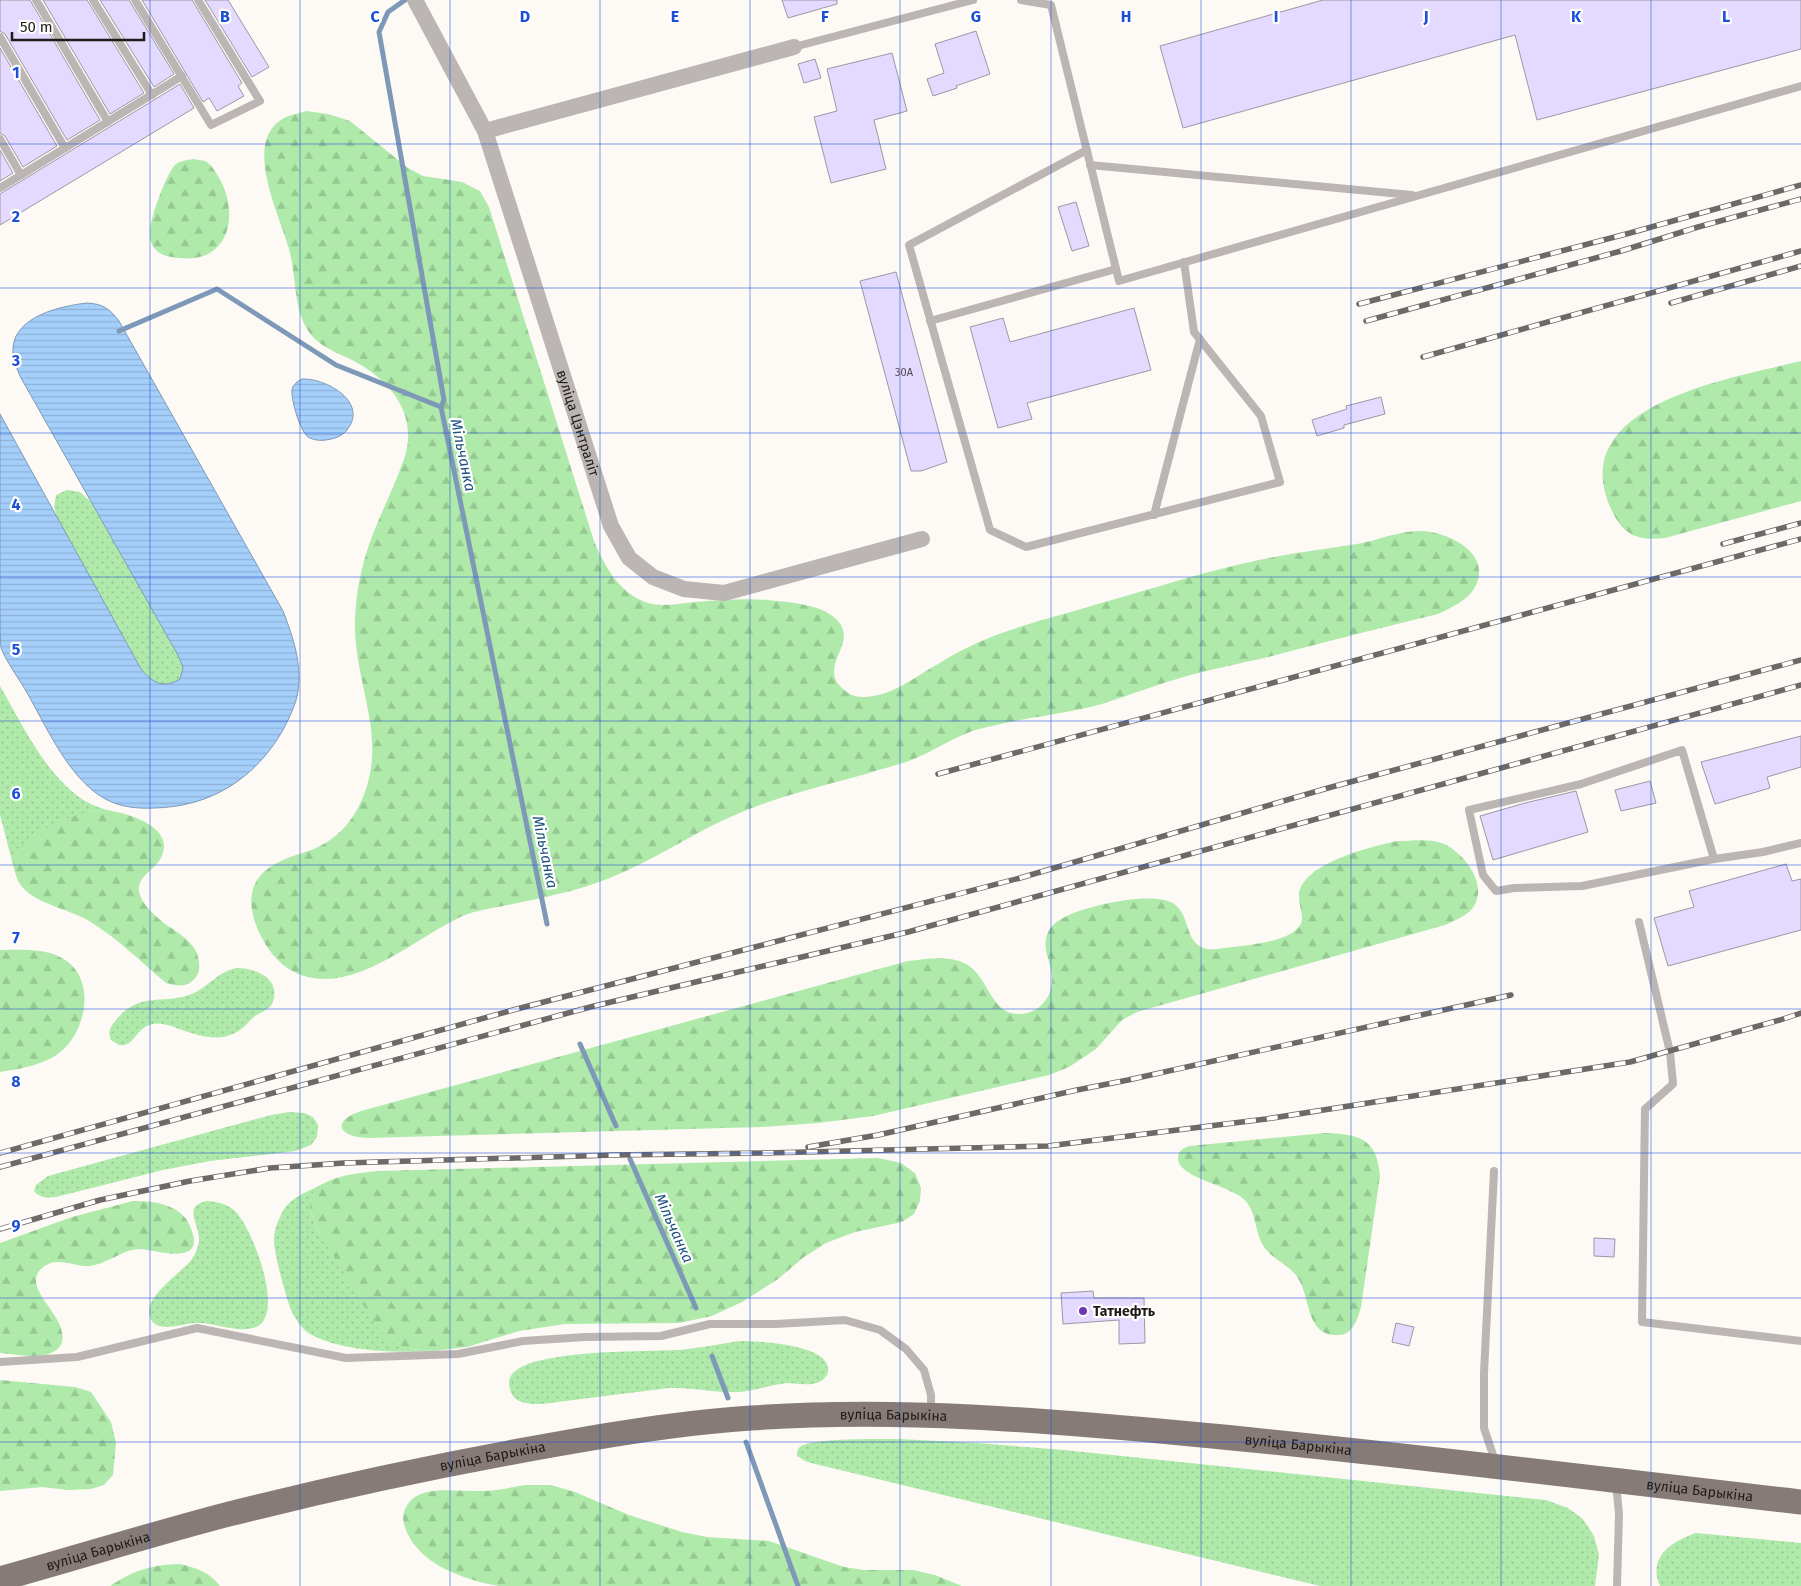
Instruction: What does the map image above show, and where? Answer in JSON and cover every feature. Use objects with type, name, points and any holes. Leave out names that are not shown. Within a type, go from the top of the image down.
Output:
[{"type":"main road","name":"вуліца Барыкіна","points":[[0,1579],[227,1515],[402,1474],[516,1451],[716,1420],[818,1415],[931,1416],[1061,1422],[1279,1442],[1801,1502]]},
{"type":"street","name":"вуліца Цэнтраліт","points":[[415,0],[485,131],[611,526],[629,558],[653,577],[684,589],[724,593],[922,539]]},
{"type":"street","points":[[485,131],[794,47]]},
{"type":"lane","points":[[36,0],[108,122]]},
{"type":"lane","points":[[93,0],[152,95]]},
{"type":"lane","points":[[135,0],[211,125],[260,100],[198,0]]},
{"type":"lane","points":[[794,47],[972,0]]},
{"type":"lane","points":[[1021,0],[1051,5],[1119,281],[1801,86]]},
{"type":"lane","points":[[0,37],[65,148]]},
{"type":"lane","points":[[0,188],[182,76]]},
{"type":"lane","points":[[0,139],[21,175]]},
{"type":"lane","points":[[1087,150],[909,245],[990,530],[1026,547],[1154,516],[1280,482],[1261,416],[1194,332],[1184,262]]},
{"type":"lane","points":[[1090,165],[1417,196]]},
{"type":"lane","points":[[930,321],[1116,269]]},
{"type":"lane","points":[[1154,516],[1200,339]]},
{"type":"lane","points":[[1714,859],[1682,750],[1581,784],[1468,810],[1483,875],[1496,891],[1514,888],[1582,886],[1714,859],[1763,852],[1801,842]]},
{"type":"lane","points":[[1639,922],[1670,1052],[1673,1084],[1645,1109],[1642,1322],[1801,1340]]},
{"type":"lane","points":[[1494,1170],[1484,1372],[1484,1428],[1497,1466]]},
{"type":"lane","points":[[0,1362],[77,1357],[197,1328],[346,1358],[458,1354],[523,1341],[550,1339],[661,1336],[710,1324],[776,1324],[845,1320],[880,1330],[906,1349],[924,1370],[930,1395],[931,1416]]},
{"type":"lane","points":[[1616,1481],[1619,1514],[1617,1586]]},
{"type":"green space","points":[[306,111],[328,114],[350,121],[408,168],[423,176],[462,182],[480,191],[489,207],[594,541],[609,571],[623,588],[641,600],[657,605],[759,599],[794,603],[822,610],[836,619],[842,628],[844,637],[834,671],[836,680],[843,689],[852,695],[860,697],[884,694],[952,655],[1006,631],[1239,564],[1357,544],[1406,532],[1423,531],[1446,536],[1457,541],[1474,556],[1478,566],[1479,577],[1474,589],[1463,601],[1438,614],[1264,658],[1196,673],[1102,704],[975,730],[909,761],[753,808],[720,822],[624,872],[594,884],[465,915],[365,970],[343,977],[322,979],[301,975],[283,965],[265,944],[253,916],[251,905],[254,885],[268,869],[284,860],[320,846],[342,829],[352,819],[368,782],[372,758],[372,735],[356,644],[356,600],[367,551],[400,470],[408,443],[408,428],[404,414],[398,400],[390,389],[366,368],[327,348],[316,340],[307,329],[297,302],[290,253],[273,201],[264,162],[265,144],[271,129],[284,118]]},
{"type":"green space","points":[[194,159],[205,161],[213,168],[225,190],[229,219],[226,233],[220,244],[210,253],[197,258],[166,256],[157,251],[151,241],[150,234],[153,216],[172,168],[180,162]]},
{"type":"green space","points":[[1801,361],[1801,501],[1665,538],[1647,539],[1633,535],[1622,526],[1612,511],[1603,475],[1610,445],[1631,421],[1662,402],[1698,388]]},
{"type":"green space","points":[[67,490],[80,492],[91,502],[179,657],[183,668],[180,679],[168,684],[158,683],[141,669],[57,517],[54,507],[56,495]]},
{"type":"green space","points":[[0,686],[34,746],[55,774],[82,799],[107,810],[91,811],[74,816],[15,864],[16,876],[0,815]]},
{"type":"green space","points":[[107,810],[137,818],[156,830],[162,838],[164,847],[161,858],[142,879],[139,889],[140,895],[145,905],[159,919],[184,937],[194,948],[199,962],[199,971],[197,976],[188,984],[166,983],[99,927],[33,896],[24,889],[18,880],[15,869],[17,856],[21,848],[30,839],[68,818],[85,812]]},
{"type":"green space","points":[[1427,840],[1439,842],[1452,848],[1466,862],[1476,879],[1478,897],[1474,906],[1461,917],[1445,925],[1137,1012],[1122,1020],[1096,1049],[1069,1067],[1049,1075],[873,1116],[818,1123],[762,1127],[367,1138],[350,1135],[344,1132],[342,1128],[345,1119],[361,1111],[908,961],[943,958],[964,963],[980,977],[991,996],[1005,1011],[1015,1014],[1027,1013],[1043,1004],[1049,994],[1052,976],[1046,951],[1046,940],[1051,927],[1065,917],[1088,908],[1120,901],[1136,899],[1164,900],[1174,904],[1180,910],[1193,940],[1206,949],[1270,941],[1290,934],[1300,926],[1302,918],[1299,897],[1302,885],[1311,875],[1323,866],[1355,852],[1398,841]]},
{"type":"green space","points":[[0,950],[39,951],[60,957],[72,966],[80,978],[84,991],[84,1006],[81,1021],[75,1035],[66,1047],[55,1056],[35,1065],[0,1072]]},
{"type":"green space","points":[[237,968],[260,973],[267,978],[274,990],[271,1006],[255,1016],[243,1028],[227,1036],[212,1037],[190,1033],[168,1025],[153,1024],[142,1029],[125,1045],[119,1045],[111,1040],[110,1029],[126,1010],[144,1001],[183,997],[194,993],[225,972]]},
{"type":"green space","points":[[289,1112],[304,1113],[313,1117],[318,1125],[317,1137],[311,1145],[296,1151],[210,1161],[163,1170],[56,1197],[44,1197],[34,1191],[36,1185],[48,1176],[271,1115]]},
{"type":"green space","points":[[1325,1133],[1357,1137],[1371,1146],[1378,1164],[1380,1176],[1361,1307],[1352,1329],[1340,1335],[1329,1334],[1315,1324],[1299,1280],[1291,1270],[1272,1256],[1264,1247],[1251,1209],[1246,1202],[1235,1193],[1191,1174],[1179,1164],[1178,1158],[1180,1151],[1190,1146]]},
{"type":"green space","points":[[878,1158],[901,1163],[915,1173],[921,1188],[920,1201],[914,1214],[902,1222],[855,1232],[826,1243],[804,1257],[778,1279],[742,1302],[712,1316],[679,1323],[565,1324],[519,1331],[467,1347],[433,1351],[410,1349],[390,1342],[376,1326],[320,1234],[310,1208],[312,1195],[318,1187],[327,1182],[349,1175],[379,1171]]},
{"type":"green space","points":[[323,1184],[313,1196],[311,1202],[312,1214],[320,1234],[410,1349],[433,1351],[370,1350],[338,1345],[310,1334],[297,1320],[286,1296],[275,1246],[275,1233],[281,1214],[286,1206],[301,1195]]},
{"type":"green space","points":[[133,1201],[161,1204],[178,1211],[190,1225],[194,1245],[190,1250],[174,1254],[139,1249],[132,1250],[102,1263],[89,1266],[65,1262],[47,1264],[37,1276],[36,1284],[59,1322],[62,1332],[61,1344],[53,1352],[40,1356],[0,1353],[0,1243],[72,1217]]},
{"type":"green space","points":[[207,1201],[218,1202],[235,1211],[250,1234],[257,1252],[267,1289],[268,1306],[264,1319],[256,1327],[234,1329],[196,1323],[167,1327],[156,1325],[152,1321],[149,1313],[155,1296],[187,1265],[195,1254],[199,1238],[194,1211],[195,1207],[200,1203]]},
{"type":"green space","points":[[739,1341],[775,1343],[805,1349],[817,1354],[825,1361],[828,1373],[822,1380],[813,1384],[787,1383],[729,1392],[669,1388],[542,1404],[519,1401],[513,1396],[510,1389],[510,1378],[517,1370],[527,1364],[555,1357],[590,1353],[679,1350]]},
{"type":"green space","points":[[0,1380],[75,1387],[91,1392],[111,1422],[116,1443],[113,1475],[104,1485],[91,1489],[68,1490],[42,1487],[0,1491]]},
{"type":"green space","points":[[899,1439],[1064,1450],[1546,1500],[1568,1508],[1583,1519],[1594,1536],[1599,1555],[1595,1586],[1320,1586],[807,1462],[797,1456],[799,1448],[808,1443]]},
{"type":"green space","points":[[525,1485],[551,1485],[575,1492],[629,1515],[682,1532],[707,1537],[769,1541],[844,1567],[864,1570],[913,1570],[935,1575],[962,1586],[499,1586],[456,1574],[429,1559],[410,1538],[404,1524],[403,1517],[407,1506],[415,1497],[422,1494],[439,1491],[488,1491]]},
{"type":"green space","points":[[1696,1533],[1801,1543],[1801,1586],[1660,1586],[1657,1576],[1659,1559],[1664,1552],[1678,1541]]},
{"type":"green space","points":[[180,1564],[202,1571],[212,1577],[220,1586],[110,1586],[143,1569]]},
{"type":"water","points":[[87,303],[105,307],[119,321],[283,611],[298,660],[299,681],[294,706],[283,730],[259,763],[245,776],[212,796],[174,806],[146,808],[116,804],[96,793],[85,783],[56,746],[1,648],[0,414],[141,669],[154,681],[168,684],[180,679],[183,668],[179,657],[21,378],[14,360],[13,348],[16,337],[30,320],[53,310]]},
{"type":"water","points":[[302,379],[312,380],[333,387],[349,401],[353,410],[352,420],[342,435],[333,439],[319,440],[308,437],[305,434],[297,415],[292,395],[293,386]]},
{"type":"building","points":[[0,0],[30,0],[100,120],[67,140],[5,34],[0,31]]},
{"type":"building","points":[[43,0],[87,0],[144,93],[110,114]]},
{"type":"building","points":[[100,0],[129,0],[174,74],[154,87]]},
{"type":"building","points":[[142,0],[192,0],[242,83],[238,86],[244,96],[217,111],[209,98],[203,102]]},
{"type":"building","points":[[205,0],[228,0],[269,67],[252,77]]},
{"type":"building","points":[[782,0],[837,0],[837,4],[788,18]]},
{"type":"building","points":[[1323,0],[1801,0],[1801,49],[1537,120],[1515,35],[1183,128],[1160,46]]},
{"type":"building","points":[[976,31],[990,74],[933,96],[927,79],[944,73],[935,44]]},
{"type":"building","points":[[0,48],[57,146],[23,167],[5,136],[0,133]]},
{"type":"building","points":[[892,53],[907,111],[874,120],[886,169],[831,183],[814,117],[837,111],[827,69]]},
{"type":"building","points":[[815,59],[821,78],[804,83],[798,64]]},
{"type":"building","points":[[180,84],[194,108],[0,225],[0,194]]},
{"type":"building","points":[[0,150],[13,173],[0,181]]},
{"type":"building","points":[[1076,202],[1089,246],[1072,251],[1058,207]]},
{"type":"building","points":[[896,272],[947,462],[921,471],[911,471],[860,281]]},
{"type":"building","points":[[1134,308],[1151,370],[1027,403],[1032,419],[998,428],[970,327],[1003,318],[1010,342]]},
{"type":"building","points":[[1381,397],[1385,414],[1344,425],[1344,428],[1317,436],[1312,420],[1347,409],[1346,406]]},
{"type":"building","points":[[1801,736],[1801,767],[1767,777],[1770,788],[1715,804],[1701,762]]},
{"type":"building","points":[[1650,781],[1656,803],[1621,811],[1615,790]]},
{"type":"building","points":[[1576,791],[1588,832],[1493,860],[1480,816]]},
{"type":"building","points":[[1786,864],[1792,881],[1801,879],[1801,930],[1668,966],[1654,918],[1694,907],[1689,891]]},
{"type":"building","points":[[1594,1238],[1615,1239],[1614,1257],[1594,1256]]},
{"type":"building","points":[[1093,1291],[1094,1298],[1144,1298],[1145,1343],[1119,1344],[1119,1320],[1063,1324],[1061,1293]]},
{"type":"building","points":[[1396,1323],[1414,1327],[1409,1346],[1392,1342]]},
{"type":"waterway","name":"Мільчанка","points":[[405,0],[388,12],[379,32],[444,400],[441,407],[547,924]]},
{"type":"waterway","points":[[119,331],[217,289],[336,365],[441,407]]},
{"type":"waterway","name":"Мільчанка","points":[[580,1044],[616,1126]]},
{"type":"waterway","name":"Мільчанка","points":[[630,1159],[696,1308]]},
{"type":"waterway","name":"Мільчанка","points":[[712,1356],[728,1398]]},
{"type":"waterway","name":"Мільчанка","points":[[746,1442],[798,1586]]},
{"type":"railway","points":[[1359,304],[1630,233],[1801,185]]},
{"type":"railway","points":[[1366,321],[1801,199]]},
{"type":"railway","points":[[1423,357],[1801,251]]},
{"type":"railway","points":[[1671,303],[1801,266]]},
{"type":"railway","points":[[1723,544],[1801,523]]},
{"type":"railway","points":[[938,774],[1801,539]]},
{"type":"railway","points":[[0,1153],[513,1010],[1020,878],[1328,788],[1801,660]]},
{"type":"railway","points":[[0,1167],[594,1006],[908,932],[1801,685]]},
{"type":"railway","points":[[808,1147],[878,1135],[1511,995]]},
{"type":"railway","points":[[0,1229],[100,1200],[190,1181],[270,1168],[344,1163],[615,1155],[1048,1146],[1266,1119],[1630,1062],[1801,1013]]},
{"type":"place","name":"Татнефть","points":[[1083,1311]]}]
